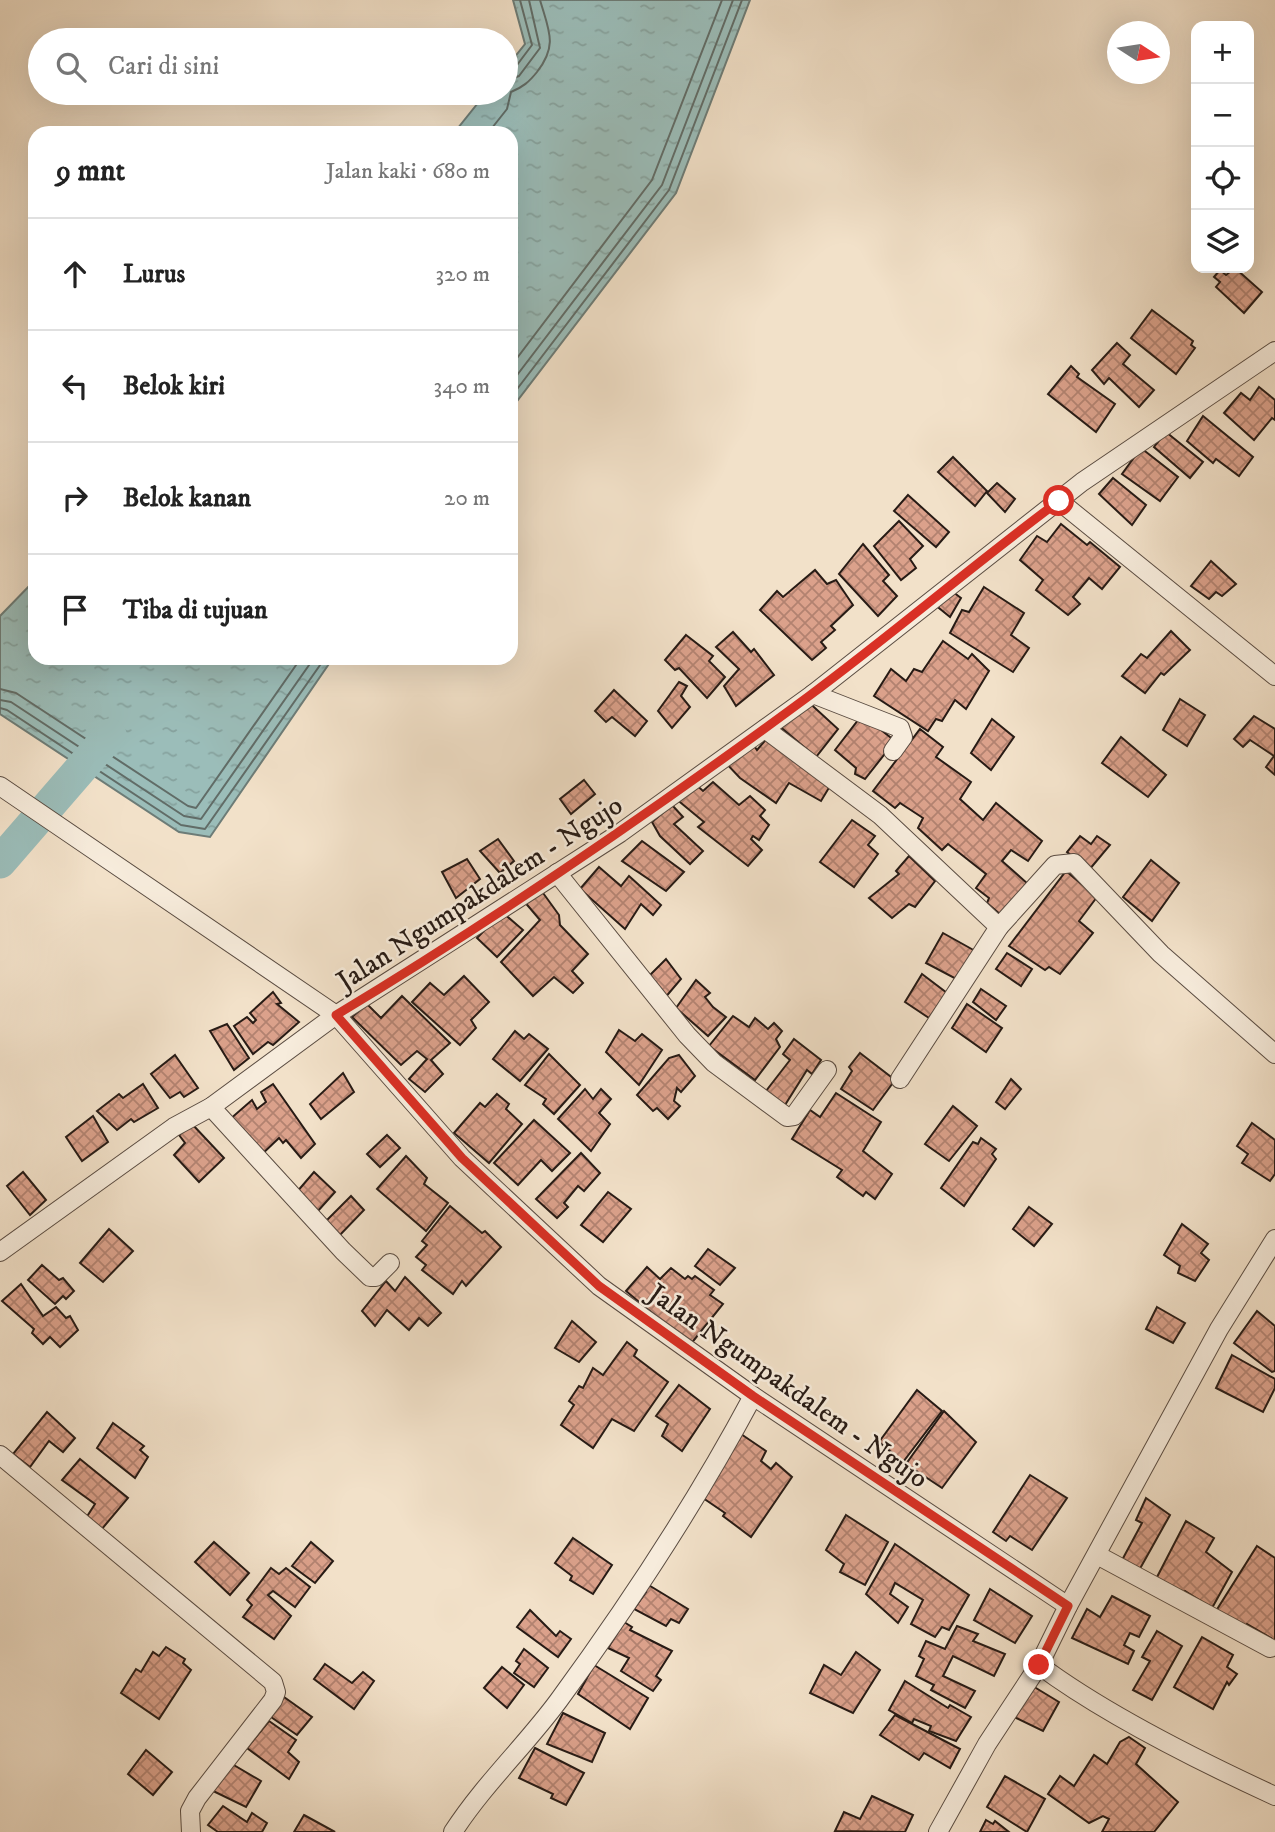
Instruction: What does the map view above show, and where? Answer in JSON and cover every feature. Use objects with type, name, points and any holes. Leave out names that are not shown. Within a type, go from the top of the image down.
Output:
[{"type":"street","name":"Jalan Ngumpakdalem - Ngujo","points":[[1068,1606],[753,1396],[599,1286],[462,1158],[336,1015],[620,833],[813,694],[973,564],[1134,444],[1275,351]]},
{"type":"street","points":[[1059,501],[1275,676]]},
{"type":"street","points":[[813,694],[900,728],[903,737],[893,751]]},
{"type":"street","points":[[765,729],[880,815],[999,927]]},
{"type":"street","points":[[0,786],[336,1015],[211,1107],[174,1127],[0,1252]]},
{"type":"street","points":[[900,1079],[999,927],[1055,865],[1074,863],[1161,954],[1275,1054]]},
{"type":"street","points":[[557,873],[687,1035],[714,1063],[760,1099],[787,1118],[794,1116],[827,1070]]},
{"type":"street","points":[[211,1107],[370,1277],[376,1277],[390,1263]]},
{"type":"street","points":[[938,1832],[987,1745],[1039,1665],[1068,1606],[1219,1329],[1275,1239]]},
{"type":"street","points":[[453,1832],[480,1794],[558,1701],[675,1528],[724,1451],[753,1396]]},
{"type":"street","points":[[0,1455],[273,1682],[276,1692],[273,1700],[197,1798],[190,1811],[191,1832]]},
{"type":"street","points":[[1097,1555],[1270,1648]]},
{"type":"street","points":[[1039,1665],[1078,1691],[1221,1771],[1275,1796]]},
{"type":"water","points":[[513,0],[750,0],[676,193],[518,400],[518,126],[460,126],[476,105],[518,105],[518,53],[525,44]]},
{"type":"water","points":[[28,587],[28,665],[328,665],[210,837],[179,832],[0,714],[0,616]]},
{"type":"building","points":[[1217,273],[1241,273],[1262,292],[1244,313],[1216,287],[1220,282],[1214,277]]},
{"type":"building","points":[[1152,310],[1193,341],[1191,345],[1195,348],[1176,374],[1131,338]]},
{"type":"building","points":[[1117,343],[1130,355],[1123,364],[1154,390],[1139,407],[1109,378],[1104,384],[1092,370]]},
{"type":"building","points":[[1071,366],[1079,374],[1077,377],[1115,404],[1096,432],[1048,394]]},
{"type":"building","points":[[1259,387],[1275,400],[1275,420],[1272,418],[1254,440],[1224,413],[1241,393],[1250,400]]},
{"type":"building","points":[[1203,416],[1253,457],[1239,476],[1216,459],[1213,463],[1187,441]]},
{"type":"building","points":[[1166,432],[1203,462],[1190,478],[1154,447]]},
{"type":"building","points":[[1141,448],[1178,477],[1160,501],[1122,474]]},
{"type":"building","points":[[953,457],[987,491],[975,506],[938,472]]},
{"type":"building","points":[[1113,478],[1146,505],[1132,525],[1099,494]]},
{"type":"building","points":[[997,483],[1015,499],[1005,512],[987,493]]},
{"type":"building","points":[[908,495],[949,532],[936,547],[894,511]]},
{"type":"building","points":[[899,521],[923,546],[910,559],[916,568],[901,580],[874,546]]},
{"type":"building","points":[[1061,524],[1087,545],[1090,542],[1120,567],[1102,589],[1089,578],[1073,597],[1080,604],[1068,615],[1036,590],[1043,580],[1020,560],[1037,536],[1047,542]]},
{"type":"building","points":[[863,544],[889,575],[883,581],[897,596],[878,616],[839,574]]},
{"type":"building","points":[[1211,561],[1236,584],[1222,596],[1216,592],[1209,599],[1191,586]]},
{"type":"building","points":[[815,570],[827,584],[836,580],[853,605],[831,626],[835,630],[821,642],[826,648],[812,660],[760,610],[777,591],[783,597]]},
{"type":"building","points":[[945,586],[961,598],[950,617],[934,604]]},
{"type":"building","points":[[984,587],[1024,613],[1011,635],[1029,648],[1013,672],[950,633],[962,610],[969,612]]},
{"type":"building","points":[[1171,631],[1190,650],[1164,675],[1161,673],[1145,693],[1122,676],[1141,654],[1147,658]]},
{"type":"building","points":[[733,632],[751,652],[754,649],[774,675],[736,706],[724,686],[739,669],[716,647]]},
{"type":"building","points":[[686,635],[713,656],[709,661],[725,677],[707,698],[679,668],[675,670],[665,660]]},
{"type":"building","points":[[943,641],[968,659],[972,654],[989,671],[966,709],[955,700],[942,721],[936,719],[928,731],[874,696],[891,669],[906,681],[914,669],[922,672]]},
{"type":"building","points":[[679,682],[687,686],[681,696],[690,707],[672,728],[658,711]]},
{"type":"building","points":[[614,690],[647,721],[635,736],[612,717],[606,722],[595,711]]},
{"type":"building","points":[[804,698],[838,729],[816,757],[778,725]]},
{"type":"building","points":[[1180,699],[1205,715],[1187,746],[1163,730]]},
{"type":"building","points":[[862,715],[895,741],[865,779],[855,774],[856,768],[835,750]]},
{"type":"building","points":[[1254,716],[1275,729],[1275,775],[1266,767],[1274,756],[1250,740],[1243,747],[1234,739]]},
{"type":"building","points":[[992,719],[1014,737],[991,770],[971,753]]},
{"type":"building","points":[[920,729],[943,747],[936,757],[971,782],[960,799],[983,820],[996,803],[1042,841],[1028,861],[1011,850],[1002,861],[1028,884],[1001,915],[987,903],[989,898],[976,888],[986,874],[948,844],[942,850],[918,828],[923,818],[900,803],[895,808],[873,791]]},
{"type":"building","points":[[768,737],[830,786],[821,801],[789,783],[776,803],[740,778],[723,760],[750,740],[757,750]]},
{"type":"building","points":[[1121,737],[1166,775],[1148,797],[1102,763]]},
{"type":"building","points":[[584,780],[595,794],[571,814],[560,799]]},
{"type":"building","points":[[693,782],[703,791],[713,782],[739,805],[750,796],[765,810],[760,816],[769,825],[759,840],[753,836],[751,839],[762,850],[748,866],[698,827],[704,822],[675,798]]},
{"type":"building","points":[[672,805],[683,817],[674,824],[703,851],[690,864],[660,836],[652,822]]},
{"type":"building","points":[[852,820],[875,836],[868,845],[878,854],[854,887],[820,862]]},
{"type":"building","points":[[1080,836],[1091,844],[1097,836],[1110,845],[1089,870],[1067,852]]},
{"type":"building","points":[[498,839],[514,861],[500,873],[480,851]]},
{"type":"building","points":[[642,841],[684,872],[666,891],[622,861]]},
{"type":"building","points":[[909,856],[935,881],[915,907],[909,904],[892,918],[869,898],[899,874],[896,871]]},
{"type":"building","points":[[467,859],[480,879],[456,898],[442,872]]},
{"type":"building","points":[[1151,860],[1179,883],[1152,921],[1123,897]]},
{"type":"building","points":[[599,867],[621,886],[629,876],[661,905],[653,915],[641,904],[625,929],[580,889]]},
{"type":"building","points":[[1066,871],[1097,897],[1079,921],[1093,933],[1060,974],[1049,967],[1045,970],[1009,946]]},
{"type":"building","points":[[538,886],[559,915],[560,925],[588,954],[572,971],[583,983],[573,993],[554,977],[533,996],[501,962],[540,920],[523,900]]},
{"type":"building","points":[[502,912],[523,930],[497,957],[477,938]]},
{"type":"building","points":[[943,933],[977,952],[960,981],[926,963]]},
{"type":"building","points":[[1007,953],[1032,969],[1021,986],[996,969]]},
{"type":"building","points":[[666,959],[681,979],[664,999],[645,980]]},
{"type":"building","points":[[922,974],[947,993],[929,1018],[905,1002]]},
{"type":"building","points":[[464,976],[489,1002],[471,1020],[476,1028],[460,1045],[412,1002],[430,983],[444,995]]},
{"type":"building","points":[[696,980],[710,993],[705,997],[713,1007],[726,1017],[708,1036],[676,1008]]},
{"type":"building","points":[[981,989],[1006,1006],[996,1020],[973,1002]]},
{"type":"building","points":[[273,992],[281,1003],[277,1004],[299,1022],[273,1045],[268,1042],[253,1054],[234,1026],[247,1017],[253,1023],[256,1020],[250,1013]]},
{"type":"building","points":[[402,996],[450,1043],[431,1060],[443,1074],[425,1092],[409,1079],[427,1059],[417,1051],[401,1065],[352,1017],[367,1004],[381,1018]]},
{"type":"building","points":[[967,1004],[1002,1028],[986,1052],[952,1028]]},
{"type":"building","points":[[733,1016],[749,1027],[755,1018],[768,1029],[774,1023],[782,1031],[776,1039],[780,1047],[755,1080],[709,1046]]},
{"type":"building","points":[[227,1024],[249,1058],[234,1070],[210,1031]]},
{"type":"building","points":[[619,1030],[635,1041],[642,1034],[662,1050],[639,1085],[606,1052]]},
{"type":"building","points":[[515,1031],[524,1039],[529,1034],[548,1049],[520,1081],[493,1059]]},
{"type":"building","points":[[794,1039],[821,1060],[812,1074],[807,1070],[785,1105],[766,1091],[790,1060],[783,1054]]},
{"type":"building","points":[[860,1053],[895,1080],[873,1110],[841,1089],[852,1071],[849,1067]]},
{"type":"building","points":[[549,1054],[580,1085],[554,1114],[543,1104],[546,1099],[525,1085]]},
{"type":"building","points":[[175,1055],[198,1088],[184,1097],[180,1092],[170,1098],[151,1074]]},
{"type":"building","points":[[679,1055],[695,1076],[681,1092],[677,1088],[674,1101],[680,1106],[668,1119],[657,1108],[653,1111],[637,1095],[669,1058]]},
{"type":"building","points":[[343,1073],[354,1092],[321,1119],[310,1104]]},
{"type":"building","points":[[1011,1079],[1021,1089],[1005,1109],[996,1102]]},
{"type":"building","points":[[143,1084],[158,1108],[134,1122],[131,1119],[117,1130],[97,1111],[119,1094],[123,1098]]},
{"type":"building","points":[[273,1084],[315,1144],[301,1158],[286,1140],[283,1143],[279,1138],[259,1157],[229,1120],[252,1100],[257,1109],[266,1102],[261,1092]]},
{"type":"building","points":[[585,1089],[593,1099],[601,1089],[611,1099],[599,1113],[610,1124],[591,1151],[558,1119]]},
{"type":"building","points":[[836,1093],[881,1122],[863,1151],[892,1174],[875,1199],[866,1192],[863,1196],[837,1177],[842,1170],[792,1139],[810,1110],[820,1117]]},
{"type":"building","points":[[497,1094],[509,1104],[506,1109],[522,1124],[489,1163],[454,1133],[480,1103],[485,1107]]},
{"type":"building","points":[[953,1106],[977,1126],[949,1161],[925,1144]]},
{"type":"building","points":[[93,1116],[108,1142],[82,1161],[66,1137]]},
{"type":"building","points":[[534,1120],[570,1153],[552,1171],[541,1160],[518,1185],[494,1163]]},
{"type":"building","points":[[1252,1123],[1275,1140],[1275,1174],[1270,1181],[1242,1163],[1248,1154],[1237,1146]]},
{"type":"building","points":[[192,1124],[224,1158],[199,1182],[174,1155],[185,1143],[179,1135]]},
{"type":"building","points":[[387,1135],[400,1148],[380,1167],[367,1154]]},
{"type":"building","points":[[981,1138],[996,1149],[992,1154],[996,1159],[964,1206],[941,1188],[973,1142],[978,1144]]},
{"type":"building","points":[[581,1153],[600,1173],[584,1191],[578,1186],[564,1203],[568,1207],[557,1218],[536,1199]]},
{"type":"building","points":[[406,1156],[427,1178],[424,1184],[448,1203],[426,1231],[377,1189]]},
{"type":"building","points":[[23,1172],[46,1200],[30,1215],[7,1186]]},
{"type":"building","points":[[314,1172],[335,1192],[317,1212],[296,1193]]},
{"type":"building","points":[[608,1192],[631,1209],[603,1242],[581,1225]]},
{"type":"building","points":[[351,1196],[364,1210],[338,1237],[325,1222]]},
{"type":"building","points":[[450,1206],[482,1233],[485,1231],[501,1247],[466,1286],[462,1281],[453,1294],[422,1270],[426,1265],[416,1257],[427,1245],[422,1241]]},
{"type":"building","points":[[1029,1207],[1052,1224],[1034,1246],[1013,1229]]},
{"type":"building","points":[[1182,1224],[1208,1244],[1201,1253],[1209,1260],[1195,1281],[1178,1273],[1180,1266],[1164,1255]]},
{"type":"building","points":[[109,1229],[133,1251],[103,1282],[80,1263]]},
{"type":"building","points":[[708,1249],[735,1268],[720,1285],[695,1266]]},
{"type":"building","points":[[42,1265],[59,1280],[63,1278],[74,1291],[66,1299],[63,1296],[55,1304],[28,1280]]},
{"type":"building","points":[[647,1267],[660,1279],[671,1268],[685,1279],[695,1276],[714,1290],[710,1295],[723,1304],[690,1345],[626,1291]]},
{"type":"building","points":[[405,1277],[441,1313],[428,1326],[419,1318],[409,1330],[387,1310],[375,1326],[362,1311],[386,1281],[395,1291]]},
{"type":"building","points":[[21,1284],[43,1316],[56,1307],[66,1318],[70,1316],[78,1330],[60,1347],[50,1337],[43,1344],[32,1333],[34,1329],[2,1301]]},
{"type":"building","points":[[1157,1307],[1185,1323],[1173,1343],[1146,1329]]},
{"type":"building","points":[[1257,1311],[1275,1326],[1275,1371],[1272,1372],[1234,1343]]},
{"type":"building","points":[[572,1321],[596,1342],[579,1362],[555,1348]]},
{"type":"building","points":[[627,1342],[637,1350],[634,1356],[668,1382],[634,1431],[612,1419],[593,1448],[561,1425],[574,1405],[569,1401],[579,1386],[583,1388],[593,1368],[603,1375]]},
{"type":"building","points":[[1232,1355],[1275,1379],[1275,1388],[1263,1412],[1216,1388]]},
{"type":"building","points":[[679,1385],[710,1409],[682,1451],[662,1436],[668,1424],[656,1416]]},
{"type":"building","points":[[917,1390],[942,1411],[903,1462],[879,1442]]},
{"type":"building","points":[[944,1411],[976,1442],[942,1488],[906,1464]]},
{"type":"building","points":[[47,1412],[75,1438],[63,1452],[49,1441],[30,1467],[13,1454]]},
{"type":"building","points":[[113,1423],[144,1446],[140,1450],[148,1457],[135,1478],[97,1448]]},
{"type":"building","points":[[738,1432],[766,1451],[761,1461],[771,1469],[776,1463],[792,1477],[751,1537],[723,1516],[725,1513],[700,1496]]},
{"type":"building","points":[[80,1459],[128,1498],[101,1530],[86,1518],[95,1504],[62,1480]]},
{"type":"building","points":[[1030,1475],[1067,1498],[1032,1550],[1010,1536],[1006,1541],[993,1532]]},
{"type":"building","points":[[1146,1498],[1170,1515],[1137,1574],[1121,1562],[1142,1523],[1136,1520]]},
{"type":"building","points":[[846,1515],[888,1542],[865,1585],[840,1572],[844,1564],[826,1550]]},
{"type":"building","points":[[1186,1521],[1214,1538],[1206,1552],[1232,1572],[1212,1608],[1185,1591],[1180,1596],[1155,1581]]},
{"type":"building","points":[[573,1538],[612,1565],[593,1594],[570,1580],[572,1576],[555,1563]]},
{"type":"building","points":[[214,1542],[249,1573],[230,1595],[195,1562]]},
{"type":"building","points":[[311,1542],[333,1561],[315,1583],[292,1566]]},
{"type":"building","points":[[895,1544],[969,1595],[949,1630],[942,1627],[935,1637],[911,1624],[923,1600],[895,1583],[890,1594],[908,1607],[898,1623],[866,1594]]},
{"type":"building","points":[[1257,1546],[1275,1558],[1275,1645],[1270,1641],[1271,1638],[1247,1624],[1243,1629],[1216,1611]]},
{"type":"building","points":[[271,1568],[279,1574],[286,1568],[310,1587],[295,1607],[273,1591],[268,1595],[291,1616],[274,1639],[243,1617],[252,1605],[247,1600]]},
{"type":"building","points":[[642,1581],[688,1609],[679,1623],[671,1619],[666,1626],[634,1609],[646,1592],[638,1587]]},
{"type":"building","points":[[990,1589],[1032,1616],[1015,1643],[974,1620]]},
{"type":"building","points":[[1112,1596],[1150,1616],[1139,1637],[1130,1633],[1124,1645],[1134,1651],[1128,1664],[1072,1638],[1087,1609],[1100,1617]]},
{"type":"building","points":[[530,1610],[556,1636],[560,1631],[571,1639],[558,1657],[517,1627]]},
{"type":"building","points":[[624,1622],[632,1627],[630,1630],[672,1651],[656,1676],[661,1680],[653,1691],[621,1671],[629,1658],[608,1648]]},
{"type":"building","points":[[957,1626],[978,1634],[973,1641],[1005,1654],[994,1676],[953,1656],[943,1676],[975,1691],[965,1708],[931,1690],[934,1685],[916,1676],[924,1659],[919,1656],[926,1641],[945,1649]]},
{"type":"building","points":[[1157,1631],[1182,1646],[1152,1700],[1133,1690],[1150,1661],[1142,1657]]},
{"type":"building","points":[[1202,1637],[1233,1655],[1227,1667],[1237,1674],[1229,1685],[1227,1682],[1213,1709],[1174,1687]]},
{"type":"building","points":[[166,1647],[185,1659],[183,1663],[191,1670],[159,1719],[121,1693],[136,1669],[141,1672],[153,1652],[159,1656]]},
{"type":"building","points":[[524,1649],[548,1668],[534,1687],[514,1673],[520,1664],[516,1661]]},
{"type":"building","points":[[856,1652],[880,1670],[853,1713],[810,1693],[824,1665],[841,1675]]},
{"type":"building","points":[[325,1664],[352,1683],[363,1672],[374,1681],[354,1709],[314,1679]]},
{"type":"building","points":[[594,1665],[648,1698],[630,1729],[578,1694]]},
{"type":"building","points":[[502,1667],[524,1685],[507,1708],[484,1688]]},
{"type":"building","points":[[905,1681],[948,1708],[950,1705],[971,1717],[956,1741],[929,1731],[931,1726],[914,1719],[912,1723],[889,1710]]},
{"type":"building","points":[[1031,1685],[1059,1702],[1043,1731],[1012,1716]]},
{"type":"building","points":[[284,1697],[312,1717],[297,1735],[271,1717]]},
{"type":"building","points":[[563,1713],[605,1733],[592,1762],[547,1744]]},
{"type":"building","points":[[895,1715],[960,1749],[950,1768],[924,1753],[919,1760],[880,1735]]},
{"type":"building","points":[[269,1721],[296,1740],[288,1752],[299,1762],[289,1779],[247,1748]]},
{"type":"building","points":[[1129,1737],[1145,1748],[1136,1764],[1178,1802],[1154,1832],[1102,1832],[1109,1819],[1103,1816],[1089,1823],[1048,1794],[1060,1776],[1074,1786],[1094,1755],[1107,1764],[1120,1742]]},
{"type":"building","points":[[535,1748],[584,1773],[566,1805],[551,1798],[553,1794],[519,1778]]},
{"type":"building","points":[[146,1750],[172,1772],[153,1795],[128,1774]]},
{"type":"building","points":[[227,1761],[261,1781],[246,1807],[209,1789]]},
{"type":"building","points":[[1005,1776],[1045,1799],[1027,1832],[987,1807]]},
{"type":"building","points":[[872,1796],[913,1815],[905,1832],[835,1831],[844,1812],[860,1819]]},
{"type":"building","points":[[223,1806],[247,1822],[252,1813],[267,1823],[262,1832],[218,1832],[208,1825]]},
{"type":"building","points":[[304,1815],[335,1832],[294,1832]]},
{"type":"building","points":[[986,1820],[993,1824],[995,1821],[1009,1832],[980,1832]]},
{"type":"waterway","points":[[0,862],[110,735]]},
{"type":"route","points":[[1039,1665],[1068,1606],[753,1396],[599,1286],[462,1158],[336,1015],[411,970],[620,833],[813,694],[973,564],[1059,501]]}]
